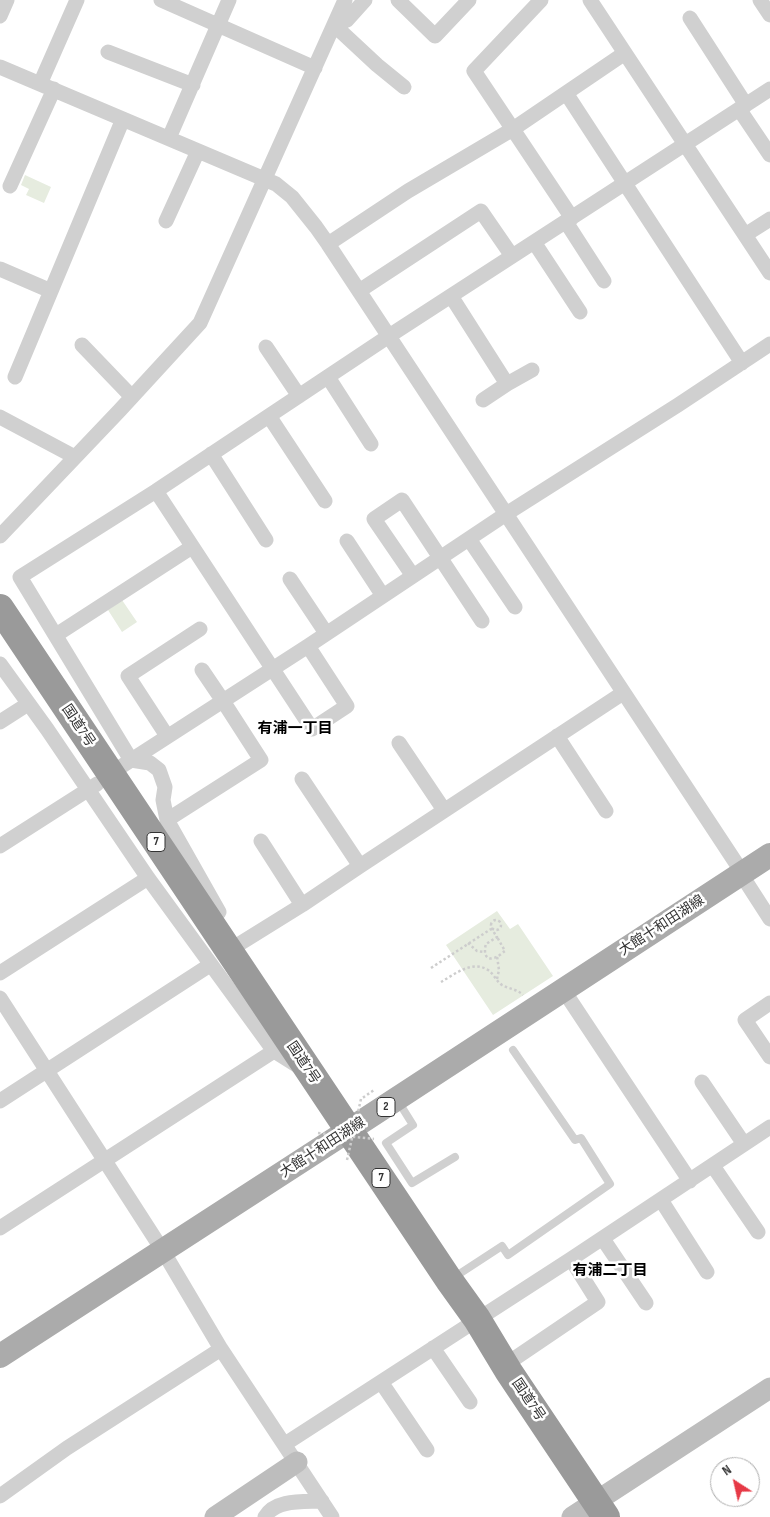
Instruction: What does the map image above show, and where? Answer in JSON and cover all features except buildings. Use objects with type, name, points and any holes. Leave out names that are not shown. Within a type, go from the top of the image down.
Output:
[{"type":"highway","name":"国道7号","points":[[0,608],[226,954],[312,1076],[359,1135],[449,1280],[601,1509]]},
{"type":"main road","name":"大館十和田湖線","points":[[0,1356],[163,1251],[359,1135],[396,1100],[770,855]]},
{"type":"street","points":[[10,186],[77,0]]},
{"type":"street","points":[[161,0],[315,68]]},
{"type":"street","points":[[169,138],[229,0]]},
{"type":"street","points":[[0,536],[200,323],[345,0]]},
{"type":"street","points":[[334,25],[347,20],[365,0]]},
{"type":"street","points":[[398,0],[435,36],[469,0]]},
{"type":"street","points":[[542,0],[474,71],[513,129],[604,280]]},
{"type":"street","points":[[590,0],[770,272]]},
{"type":"street","points":[[760,0],[770,15]]},
{"type":"street","points":[[690,18],[770,155]]},
{"type":"street","points":[[334,25],[404,87]]},
{"type":"street","points":[[108,52],[193,85]]},
{"type":"street","points":[[328,244],[408,191],[513,129],[625,53]]},
{"type":"street","points":[[0,67],[276,184],[292,197],[328,244],[389,336],[736,864],[770,919]]},
{"type":"street","points":[[127,763],[56,635],[20,577],[156,491],[389,336],[770,89]]},
{"type":"street","points":[[566,93],[742,363]]},
{"type":"street","points":[[16,377],[123,119]]},
{"type":"street","points":[[166,222],[198,151]]},
{"type":"street","points":[[359,291],[481,211],[512,256]]},
{"type":"street","points":[[746,235],[770,219]]},
{"type":"street","points":[[534,242],[580,312]]},
{"type":"street","points":[[0,269],[51,291]]},
{"type":"street","points":[[451,296],[507,384]]},
{"type":"street","points":[[127,763],[308,646],[506,514],[770,344]]},
{"type":"street","points":[[82,345],[132,396]]},
{"type":"street","points":[[266,347],[299,396]]},
{"type":"street","points":[[483,400],[532,370]]},
{"type":"street","points":[[328,377],[371,444]]},
{"type":"street","points":[[269,416],[325,501]]},
{"type":"street","points":[[0,417],[75,457]]},
{"type":"street","points":[[211,454],[266,540]]},
{"type":"street","points":[[156,491],[312,729],[347,706],[308,646]]},
{"type":"street","points":[[412,576],[374,519],[402,500],[482,621]]},
{"type":"street","points":[[470,539],[515,607]]},
{"type":"street","points":[[346,541],[383,596]]},
{"type":"street","points":[[56,635],[192,547]]},
{"type":"street","points":[[290,578],[326,633]]},
{"type":"street","points":[[167,736],[128,676],[200,629]]},
{"type":"street","points":[[0,664],[28,704],[92,786],[148,878],[226,954]]},
{"type":"street","points":[[167,820],[261,760],[202,670]]},
{"type":"street","points":[[0,1101],[623,693]]},
{"type":"street","points":[[0,722],[28,704]]},
{"type":"street","points":[[557,736],[606,811]]},
{"type":"street","points":[[399,743],[444,810]]},
{"type":"street","points":[[127,763],[150,763],[160,770],[164,786],[163,800],[167,820],[208,895],[226,954],[274,1051],[312,1076]]},
{"type":"street","points":[[302,779],[360,866]]},
{"type":"street","points":[[0,846],[92,786]]},
{"type":"street","points":[[260,841],[302,905]]},
{"type":"street","points":[[0,972],[148,878]]},
{"type":"street","points":[[564,990],[690,1181]]},
{"type":"street","points":[[0,998],[163,1251],[221,1349],[332,1517]]},
{"type":"street","points":[[770,1003],[745,1020],[770,1057]]},
{"type":"street","points":[[0,1228],[274,1051]]},
{"type":"street","points":[[702,1082],[744,1144]]},
{"type":"street","points":[[285,1444],[571,1260],[770,1127]]},
{"type":"street","points":[[713,1166],[758,1232]]},
{"type":"street","points":[[661,1200],[707,1272]]},
{"type":"street","points":[[602,1238],[646,1303]]},
{"type":"street","points":[[504,1365],[598,1302],[571,1260]]},
{"type":"street","points":[[433,1348],[470,1402]]},
{"type":"street","points":[[0,1496],[67,1448],[221,1349]]},
{"type":"street","points":[[381,1382],[428,1450]]},
{"type":"street","points":[[572,1517],[601,1509],[770,1388]]},
{"type":"street","points":[[215,1517],[297,1462]]},
{"type":"street","points":[[265,1517],[268,1512],[287,1503],[322,1501]]},
{"type":"lane","points":[[449,1280],[502,1246],[508,1256],[610,1184],[581,1138],[575,1140],[513,1050]]},
{"type":"lane","points":[[396,1100],[413,1125],[386,1143],[412,1183],[455,1157]]},
{"type":"path","points":[[431,968],[468,943],[492,928],[505,951],[498,956],[490,958],[484,952],[477,951],[468,943]]},
{"type":"path","points":[[484,952],[486,944],[497,937]]},
{"type":"path","points":[[497,979],[499,970],[498,956]]},
{"type":"path","points":[[441,982],[468,967],[476,966],[489,970],[503,986],[519,991],[528,998]]},
{"type":"path","points":[[347,1160],[359,1135],[362,1099],[374,1090]]},
{"type":"path","points":[[318,1133],[359,1135]]},
{"type":"shaded area","points":[[25,175],[51,187],[44,203],[26,195],[29,189],[21,185]]},
{"type":"shaded area","points":[[122,600],[137,622],[122,632],[108,610]]},
{"type":"shaded area","points":[[497,911],[510,929],[518,924],[553,976],[493,1015],[446,945]]},
{"type":"district","name":"有浦一丁目","points":[[295,729]]},
{"type":"district","name":"有浦二丁目","points":[[610,1271]]}]
